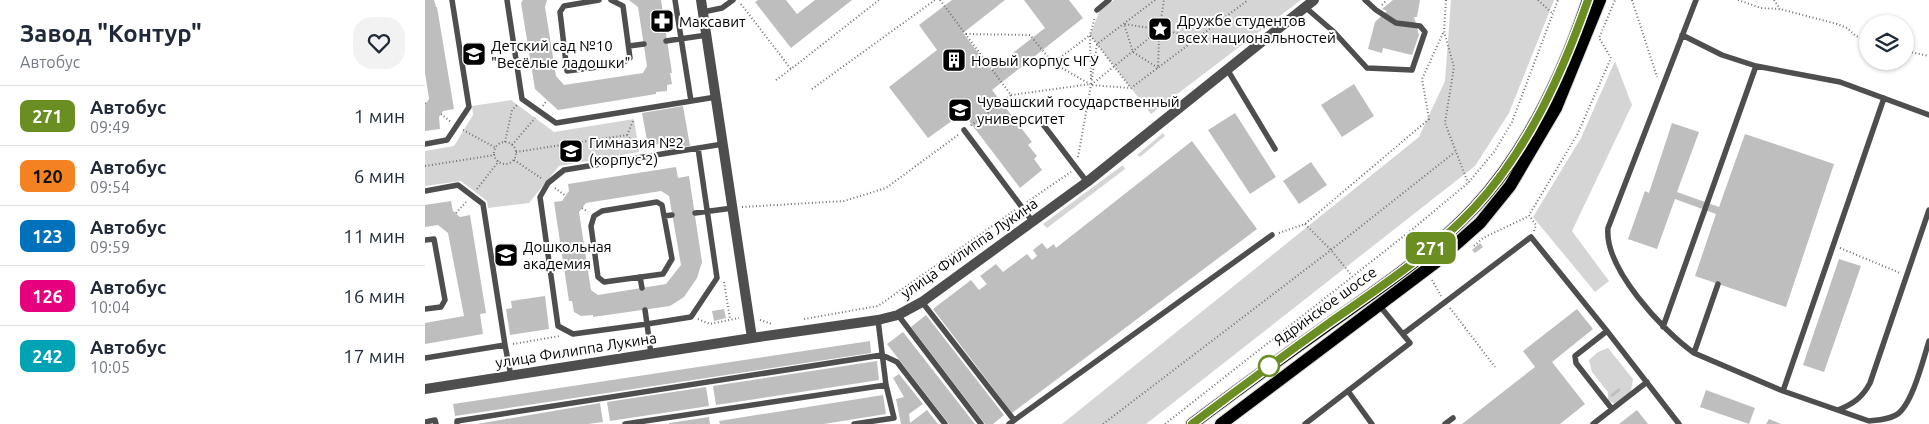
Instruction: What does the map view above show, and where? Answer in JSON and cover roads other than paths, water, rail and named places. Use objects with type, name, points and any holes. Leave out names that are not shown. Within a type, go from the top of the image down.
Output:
[{"type":"main road","name":"Ядринское шоссе","points":[[1191,424],[1270,365],[1371,294],[1442,239],[1474,208],[1511,162],[1533,126],[1550,94],[1588,0]]},
{"type":"main road","name":"Ядринское шоссе","points":[[1221,424],[1453,248],[1480,223],[1510,186],[1556,108],[1600,0]]},
{"type":"main road","points":[[1371,294],[1379,305]]},
{"type":"street","points":[[701,0],[752,338]]},
{"type":"street","name":"улица Филиппа Лукина","points":[[425,390],[878,320],[898,315],[922,302],[1087,182],[1314,0]]},
{"type":"lane","points":[[425,144],[447,140],[469,107],[452,0]]},
{"type":"lane","points":[[507,0],[523,99],[557,123],[716,97]]},
{"type":"lane","points":[[599,0],[571,2],[564,6],[560,12],[567,71],[621,64],[629,58],[623,6],[611,0]]},
{"type":"lane","points":[[675,0],[691,101]]},
{"type":"lane","points":[[703,12],[722,8],[733,0]]},
{"type":"lane","points":[[1097,10],[1109,0]]},
{"type":"lane","points":[[1305,7],[1334,32],[1367,68],[1412,70],[1425,32],[1420,26],[1395,24],[1365,0]]},
{"type":"lane","points":[[1696,0],[1608,228],[1607,238],[1614,260],[1647,309],[1663,327],[1694,353],[1783,391],[1869,421],[1883,420],[1897,415],[1907,404],[1929,341]]},
{"type":"lane","points":[[666,41],[707,35]]},
{"type":"lane","points":[[1682,35],[1722,55],[1756,66],[1840,82],[1929,115]]},
{"type":"lane","points":[[629,46],[645,44]]},
{"type":"lane","points":[[1663,327],[1756,66]]},
{"type":"lane","points":[[1227,69],[1275,149]]},
{"type":"lane","points":[[1783,391],[1884,98]]},
{"type":"lane","points":[[1043,124],[1087,182]]},
{"type":"lane","points":[[964,130],[1033,222]]},
{"type":"lane","points":[[698,148],[717,278],[691,317],[573,334],[558,326],[540,197],[548,183],[564,170],[698,148],[723,144]]},
{"type":"lane","points":[[425,191],[458,186],[483,204],[511,376]]},
{"type":"lane","points":[[657,202],[662,205],[672,259],[663,274],[641,277],[604,282],[598,277],[591,226],[594,216],[602,211],[657,202]]},
{"type":"lane","points":[[695,213],[733,208]]},
{"type":"lane","points":[[1837,410],[1851,405],[1863,396],[1870,383],[1929,210]]},
{"type":"lane","points":[[664,216],[672,215]]},
{"type":"lane","points":[[922,302],[1012,422],[1272,235]]},
{"type":"lane","points":[[1403,334],[1531,237],[1679,424]]},
{"type":"lane","points":[[425,240],[434,239],[445,300],[441,307],[425,310]]},
{"type":"lane","points":[[641,277],[642,288]]},
{"type":"lane","points":[[1694,353],[1718,284]]},
{"type":"lane","points":[[1305,424],[1410,343],[1379,305]]},
{"type":"lane","points":[[645,310],[651,354]]},
{"type":"lane","points":[[898,315],[981,424]]},
{"type":"lane","points":[[854,424],[894,421],[886,385],[878,320]]},
{"type":"lane","points":[[1607,331],[1575,356],[1575,363],[1612,409]]},
{"type":"lane","points":[[425,358],[505,345]]},
{"type":"lane","points":[[457,424],[457,421],[882,355],[897,362],[945,424]]},
{"type":"lane","points":[[1593,424],[1647,382]]},
{"type":"lane","points":[[625,424],[886,385]]},
{"type":"lane","points":[[1348,391],[1372,424]]},
{"type":"lane","points":[[1445,424],[1453,418]]},
{"type":"lane","points":[[425,422],[435,420],[436,424]]},
{"type":"place","name":"Максавит","points":[[662,21]]},
{"type":"place","name":"Дружбе студентов всех национальностей","points":[[1160,29]]},
{"type":"place","name":"Детский сад №10 \"Весёлые ладошки\"","points":[[474,54]]},
{"type":"place","name":"Новый корпус ЧГУ","points":[[954,60]]},
{"type":"place","name":"Чувашский государственный университет","points":[[960,110]]},
{"type":"place","name":"Гимназия №2 (корпус 2)","points":[[571,151]]},
{"type":"place","name":"Дошкольная академия","points":[[506,255]]}]
